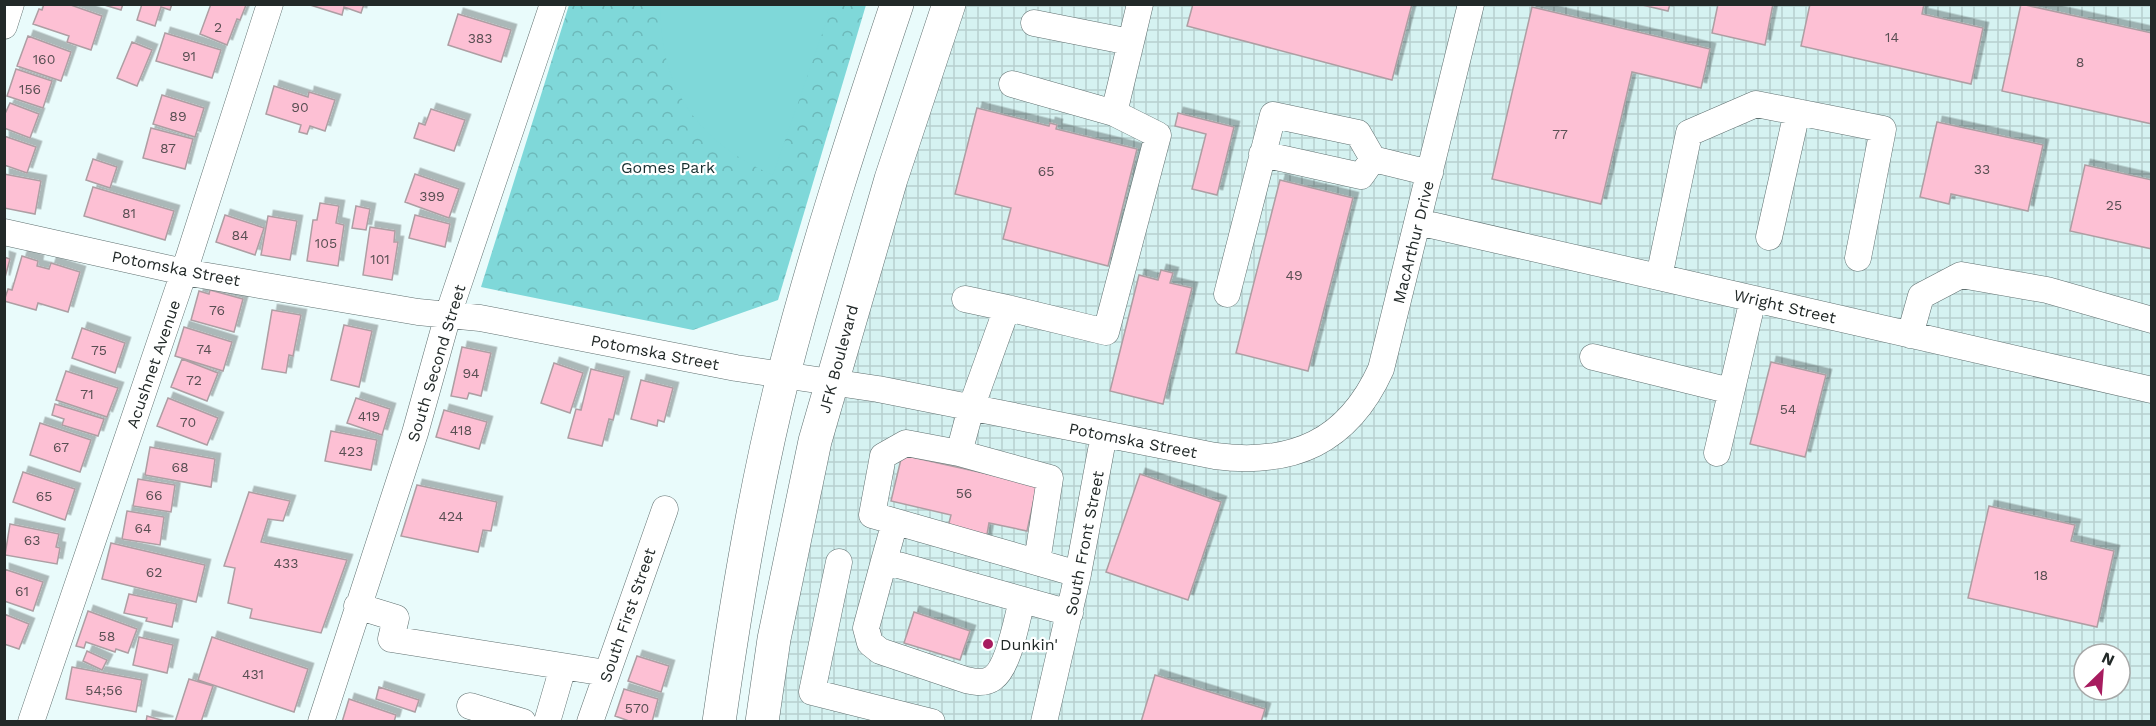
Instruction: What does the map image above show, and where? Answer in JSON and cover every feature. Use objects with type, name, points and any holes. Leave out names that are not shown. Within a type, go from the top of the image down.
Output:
[{"type":"main road","points":[[718,722],[736,599],[752,513],[784,375],[842,169],[897,4]]},
{"type":"main road","name":"JFK Boulevard","points":[[762,722],[774,639],[815,441],[891,179],[949,4]]},
{"type":"street","points":[[4,26],[11,4]]},
{"type":"street","name":"Acushnet Avenue","points":[[31,722],[184,272],[270,4]]},
{"type":"street","name":"South Second Street","points":[[321,722],[415,433],[448,315],[553,4]]},
{"type":"street","points":[[1114,113],[1140,4]]},
{"type":"street","name":"MacArthur Drive","points":[[1305,448],[1336,431],[1362,404],[1372,388],[1387,351],[1470,4]]},
{"type":"street","points":[[1034,23],[1130,42]]},
{"type":"street","points":[[966,299],[1106,332],[1158,135],[1114,113],[1012,84]]},
{"type":"street","points":[[1659,277],[1689,133],[1756,104],[1883,129],[1858,258]]},
{"type":"street","points":[[1769,237],[1797,112]]},
{"type":"street","points":[[1227,294],[1273,115],[1358,133],[1373,159],[1430,173]]},
{"type":"street","points":[[1262,154],[1361,176],[1373,159]]},
{"type":"street","name":"Wright Street","points":[[1418,222],[2151,390]]},
{"type":"street","name":"Potomska Street","points":[[4,232],[184,272],[418,312],[480,318],[736,368],[832,382],[1238,459],[1274,457],[1305,448]]},
{"type":"street","points":[[1910,335],[1921,296],[1961,275],[2047,290],[2151,320]]},
{"type":"street","points":[[1717,453],[1753,298]]},
{"type":"street","points":[[959,453],[971,408],[1007,308]]},
{"type":"street","points":[[1593,357],[1731,391]]},
{"type":"street","name":"South Front Street","points":[[1044,722],[1070,613],[1104,434]]},
{"type":"street","points":[[1037,562],[1050,478],[959,453],[906,443],[883,456],[872,515],[1078,574]]},
{"type":"street","name":"South First Street","points":[[590,722],[665,509]]},
{"type":"street","points":[[895,522],[866,628],[870,643],[880,651],[966,680],[978,683],[992,679],[1001,669],[1022,600]]},
{"type":"street","points":[[884,561],[1070,613]]},
{"type":"street","points":[[839,562],[812,692],[932,722]]},
{"type":"street","points":[[357,606],[396,618],[391,639],[606,673]]},
{"type":"street","points":[[547,722],[563,667]]},
{"type":"street","points":[[470,706],[523,722]]},
{"type":"shaded area","points":[[949,5],[2151,5],[2151,721],[762,722],[774,639]]},
{"type":"green space","name":"Gomes Park","points":[[569,5],[866,5],[778,300],[693,330],[481,287]]},
{"type":"green space","points":[[660,5],[822,5],[829,14],[773,175],[746,162],[723,146],[704,129],[688,109],[676,87],[667,62]]},
{"type":"building","points":[[44,4],[68,4],[102,16],[91,50],[67,42],[69,36],[33,24],[39,9],[42,10]]},
{"type":"building","points":[[101,4],[123,4],[121,10]]},
{"type":"building","points":[[142,4],[172,4],[170,10],[161,7],[155,26],[137,20]]},
{"type":"building","points":[[211,4],[246,5],[240,20],[237,19],[227,45],[200,34]]},
{"type":"building","points":[[307,4],[364,4],[361,13],[344,7],[342,15]]},
{"type":"building","points":[[1193,4],[1412,4],[1392,80],[1187,26]]},
{"type":"building","points":[[1638,4],[1670,4],[1668,11]]},
{"type":"building","points":[[1718,4],[1773,4],[1765,45],[1712,33]]},
{"type":"building","points":[[1810,4],[1924,4],[1922,14],[1983,28],[1971,84],[1801,46]]},
{"type":"building","points":[[2021,4],[2152,33],[2152,124],[2002,91]]},
{"type":"building","points":[[1532,7],[1710,49],[1701,88],[1632,72],[1601,204],[1492,179]]},
{"type":"building","points":[[458,14],[511,30],[501,62],[448,45]]},
{"type":"building","points":[[165,33],[221,50],[212,78],[156,61]]},
{"type":"building","points":[[28,36],[71,52],[61,81],[17,66]]},
{"type":"building","points":[[132,42],[152,50],[137,86],[117,78]]},
{"type":"building","points":[[16,69],[52,81],[43,108],[7,96]]},
{"type":"building","points":[[274,86],[308,97],[309,92],[335,100],[325,131],[310,126],[307,134],[299,132],[301,125],[266,114]]},
{"type":"building","points":[[162,95],[204,108],[195,137],[153,124]]},
{"type":"building","points":[[10,103],[39,114],[30,138],[4,128],[4,116]]},
{"type":"building","points":[[977,108],[1049,126],[1050,123],[1057,125],[1056,129],[1137,149],[1108,266],[1003,239],[1011,208],[955,194]]},
{"type":"building","points":[[431,109],[465,120],[454,151],[414,138],[419,123],[425,125]]},
{"type":"building","points":[[1178,113],[1234,127],[1217,195],[1192,189],[1206,134],[1175,126]]},
{"type":"building","points":[[1937,122],[2043,145],[2028,211],[1951,194],[1949,204],[1920,197]]},
{"type":"building","points":[[151,128],[193,139],[185,169],[143,158]]},
{"type":"building","points":[[4,136],[36,147],[27,173],[4,165]]},
{"type":"building","points":[[93,159],[117,167],[110,188],[86,180]]},
{"type":"building","points":[[2085,165],[2152,180],[2152,249],[2070,231]]},
{"type":"building","points":[[4,174],[41,181],[35,214],[4,208]]},
{"type":"building","points":[[415,174],[459,189],[449,218],[405,202]]},
{"type":"building","points":[[1280,180],[1353,198],[1308,371],[1236,353]]},
{"type":"building","points":[[93,187],[174,211],[165,240],[84,216]]},
{"type":"building","points":[[320,203],[339,206],[336,223],[344,225],[338,266],[307,261],[313,220],[317,220]]},
{"type":"building","points":[[356,206],[370,209],[366,230],[352,228]]},
{"type":"building","points":[[225,215],[264,228],[255,255],[216,242]]},
{"type":"building","points":[[415,215],[450,224],[445,247],[409,238]]},
{"type":"building","points":[[268,216],[297,221],[290,260],[261,255]]},
{"type":"building","points":[[370,227],[395,231],[394,242],[398,242],[392,280],[363,275]]},
{"type":"building","points":[[22,256],[38,261],[37,266],[49,269],[51,263],[80,272],[68,312],[38,303],[36,310],[4,301],[8,289],[12,290]]},
{"type":"building","points":[[4,257],[10,259],[4,281]]},
{"type":"building","points":[[1161,270],[1173,273],[1170,283],[1192,288],[1163,404],[1110,391],[1139,275],[1158,280]]},
{"type":"building","points":[[210,290],[243,299],[234,332],[191,320],[199,291],[209,294]]},
{"type":"building","points":[[272,310],[301,315],[293,356],[289,355],[286,373],[262,369]]},
{"type":"building","points":[[344,325],[372,331],[359,387],[331,380]]},
{"type":"building","points":[[184,327],[232,342],[223,371],[175,356]]},
{"type":"building","points":[[82,328],[125,343],[115,373],[72,358]]},
{"type":"building","points":[[462,347],[491,353],[481,396],[469,393],[467,399],[451,396]]},
{"type":"building","points":[[182,359],[218,373],[207,401],[171,387]]},
{"type":"building","points":[[1771,362],[1826,375],[1805,457],[1750,444]]},
{"type":"building","points":[[554,363],[583,373],[570,413],[541,403]]},
{"type":"building","points":[[591,369],[624,377],[613,420],[609,419],[602,446],[568,438],[576,409],[581,410]]},
{"type":"building","points":[[66,371],[118,388],[107,417],[56,400]]},
{"type":"building","points":[[641,380],[673,388],[664,422],[658,420],[657,426],[631,419]]},
{"type":"building","points":[[168,398],[218,418],[207,445],[157,426]]},
{"type":"building","points":[[356,398],[390,409],[382,435],[347,423]]},
{"type":"building","points":[[55,404],[104,419],[98,436],[62,425],[64,419],[52,415]]},
{"type":"building","points":[[444,410],[487,422],[479,449],[436,437]]},
{"type":"building","points":[[40,423],[91,440],[80,472],[30,455]]},
{"type":"building","points":[[331,431],[377,440],[371,470],[325,461]]},
{"type":"building","points":[[150,447],[215,459],[211,487],[145,475]]},
{"type":"building","points":[[902,455],[1037,485],[1027,531],[989,523],[986,540],[947,531],[951,515],[891,501]]},
{"type":"building","points":[[23,472],[75,489],[65,520],[13,502]]},
{"type":"building","points":[[1140,474],[1221,502],[1188,600],[1106,572]]},
{"type":"building","points":[[138,479],[175,485],[171,512],[133,506]]},
{"type":"building","points":[[417,485],[497,502],[491,531],[483,530],[478,552],[401,536]]},
{"type":"building","points":[[249,492],[290,501],[283,521],[268,519],[261,542],[347,560],[321,633],[250,618],[252,609],[228,603],[235,568],[224,566]]},
{"type":"building","points":[[1989,506],[2075,525],[2071,541],[2114,551],[2097,627],[1968,598]]},
{"type":"building","points":[[127,511],[164,517],[160,545],[122,539]]},
{"type":"building","points":[[10,524],[59,534],[56,547],[60,548],[57,564],[5,555]]},
{"type":"building","points":[[111,543],[205,565],[196,602],[102,579]]},
{"type":"building","points":[[4,569],[43,582],[33,611],[4,601]]},
{"type":"building","points":[[129,594],[177,604],[172,627],[124,613]]},
{"type":"building","points":[[88,611],[137,629],[128,653],[116,649],[115,652],[86,642],[84,648],[76,646]]},
{"type":"building","points":[[914,612],[970,631],[960,660],[904,643]]},
{"type":"building","points":[[4,614],[29,624],[19,649],[4,644]]},
{"type":"building","points":[[139,637],[173,645],[167,673],[133,665]]},
{"type":"building","points":[[212,637],[308,669],[294,712],[198,680]]},
{"type":"building","points":[[87,651],[107,660],[102,670],[83,661]]},
{"type":"building","points":[[637,656],[669,666],[661,692],[628,681]]},
{"type":"building","points":[[72,667],[142,680],[136,712],[66,699]]},
{"type":"building","points":[[1155,675],[1265,709],[1261,722],[1141,722]]},
{"type":"building","points":[[189,679],[213,686],[201,722],[175,722]]},
{"type":"building","points":[[379,687],[419,700],[415,712],[376,699]]},
{"type":"building","points":[[624,689],[658,699],[652,722],[632,722],[615,716]]},
{"type":"building","points":[[349,699],[396,715],[394,722],[342,722]]},
{"type":"building","points":[[147,716],[168,722],[146,722]]},
{"type":"place","name":"Dunkin'","points":[[988,644]]}]
